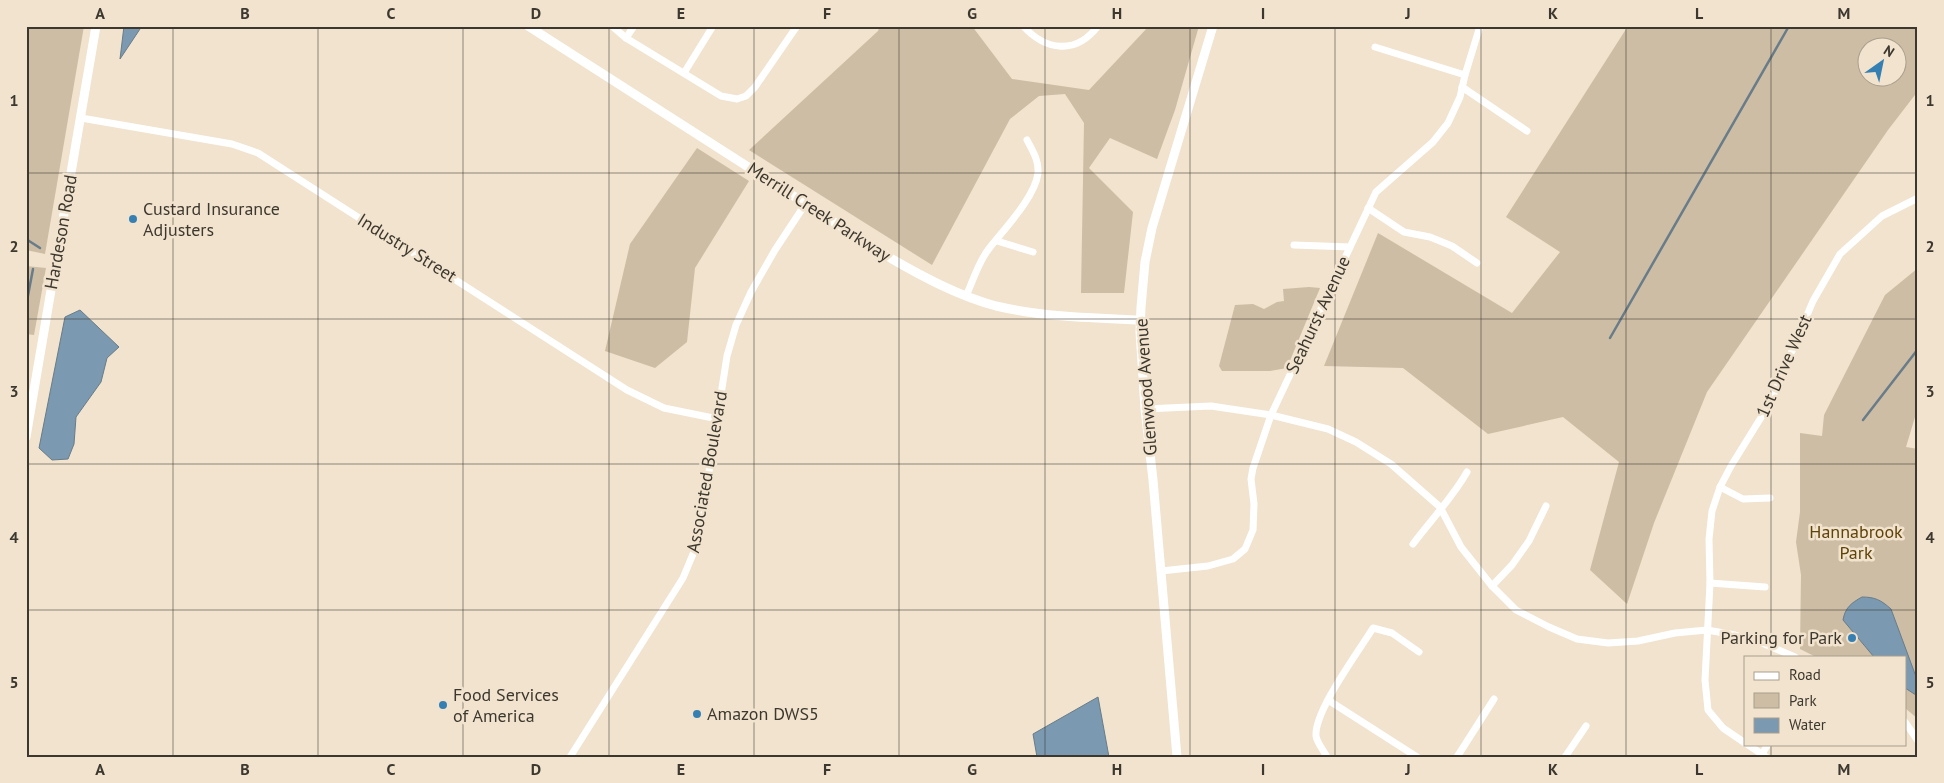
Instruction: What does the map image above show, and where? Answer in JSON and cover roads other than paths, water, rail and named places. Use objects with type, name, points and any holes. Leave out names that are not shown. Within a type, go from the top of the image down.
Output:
[{"type":"street","name":"Hardeson Road","points":[[26,437],[96,26]]},
{"type":"street","name":"Merrill Creek Parkway","points":[[528,26],[892,259],[931,281],[966,296],[1018,310],[1068,316],[1140,320]]},
{"type":"street","points":[[612,26],[626,38],[721,96],[731,98],[746,96],[755,87],[798,26]]},
{"type":"street","points":[[626,38],[634,26]]},
{"type":"street","points":[[684,73],[713,26]]},
{"type":"street","points":[[1022,26],[1043,42],[1070,47],[1083,40],[1098,26]]},
{"type":"street","name":"Glenwood Avenue","points":[[1177,757],[1153,480],[1144,409],[1140,320],[1145,262],[1152,228],[1213,26]]},
{"type":"street","name":"Seahurst Avenue","points":[[1161,571],[1208,566],[1233,559],[1244,549],[1253,530],[1254,504],[1251,479],[1253,468],[1271,415],[1376,192],[1438,137],[1448,123],[1460,97],[1480,26]]},
{"type":"street","points":[[1376,47],[1465,76]]},
{"type":"street","points":[[1462,87],[1527,131]]},
{"type":"street","name":"Industry Street","points":[[81,118],[232,144],[258,154],[627,390],[664,408],[718,419]]},
{"type":"street","points":[[966,296],[987,251],[1013,220],[1035,184],[1038,172],[1036,156],[1027,140]]},
{"type":"street","name":"1st Drive West","points":[[1744,743],[1723,728],[1708,710],[1705,680],[1712,511],[1720,487],[1731,466],[1770,404],[1813,301],[1840,254],[1882,216],[1918,198]]},
{"type":"street","name":"Associated Boulevard","points":[[570,757],[684,578],[691,563],[698,542],[727,356],[736,325],[751,292],[775,250],[806,203]]},
{"type":"street","points":[[1368,208],[1404,232],[1430,237],[1452,246],[1477,262]]},
{"type":"street","points":[[997,241],[1033,252]]},
{"type":"street","points":[[1294,245],[1350,247]]},
{"type":"street","points":[[1144,409],[1211,406],[1271,415],[1328,429],[1356,442],[1391,464],[1440,507],[1461,547],[1492,586],[1516,610],[1577,639],[1608,643],[1638,641],[1675,633],[1707,630],[1735,635],[1762,643],[1793,656]]},
{"type":"street","points":[[1413,544],[1468,472]]},
{"type":"street","points":[[1720,487],[1743,498],[1770,498]]},
{"type":"street","points":[[1492,586],[1512,565],[1529,542],[1546,506]]},
{"type":"street","points":[[1710,583],[1765,587]]},
{"type":"street","points":[[1327,757],[1316,737],[1319,718],[1328,700],[1373,628],[1392,633],[1419,652]]},
{"type":"street","points":[[1457,757],[1494,699]]},
{"type":"street","points":[[1328,700],[1418,757]]},
{"type":"street","points":[[1906,723],[1918,741]]},
{"type":"street","points":[[1565,757],[1586,726]]},
{"type":"street","name":"1st Drive West","points":[[1749,746],[1764,755]]},
{"type":"water","points":[[124,26],[142,26],[120,59]]},
{"type":"water","points":[[80,310],[119,347],[107,358],[101,382],[76,417],[74,444],[68,459],[52,460],[39,448],[65,317]]},
{"type":"water","points":[[1862,597],[1871,598],[1884,603],[1891,609],[1918,682],[1918,692],[1916,695],[1906,689],[1906,656],[1873,656],[1843,620],[1845,612],[1855,601]]},
{"type":"water","points":[[1098,697],[1109,757],[1037,757],[1033,734]]},
{"type":"waterway","points":[[1610,338],[1789,26]]},
{"type":"waterway","points":[[26,239],[40,248]]},
{"type":"waterway","points":[[26,306],[33,269]]},
{"type":"waterway","points":[[1863,420],[1918,349]]},
{"type":"place","name":"Custard Insurance Adjusters","points":[[133,219]]},
{"type":"place","name":"Parking for Park","points":[[1852,638]]},
{"type":"place","name":"Food Services of America","points":[[443,705]]},
{"type":"place","name":"Amazon DWS5","points":[[697,714]]},
{"type":"park label","name":"Hannabrook Park","points":[[1856,542]]}]
